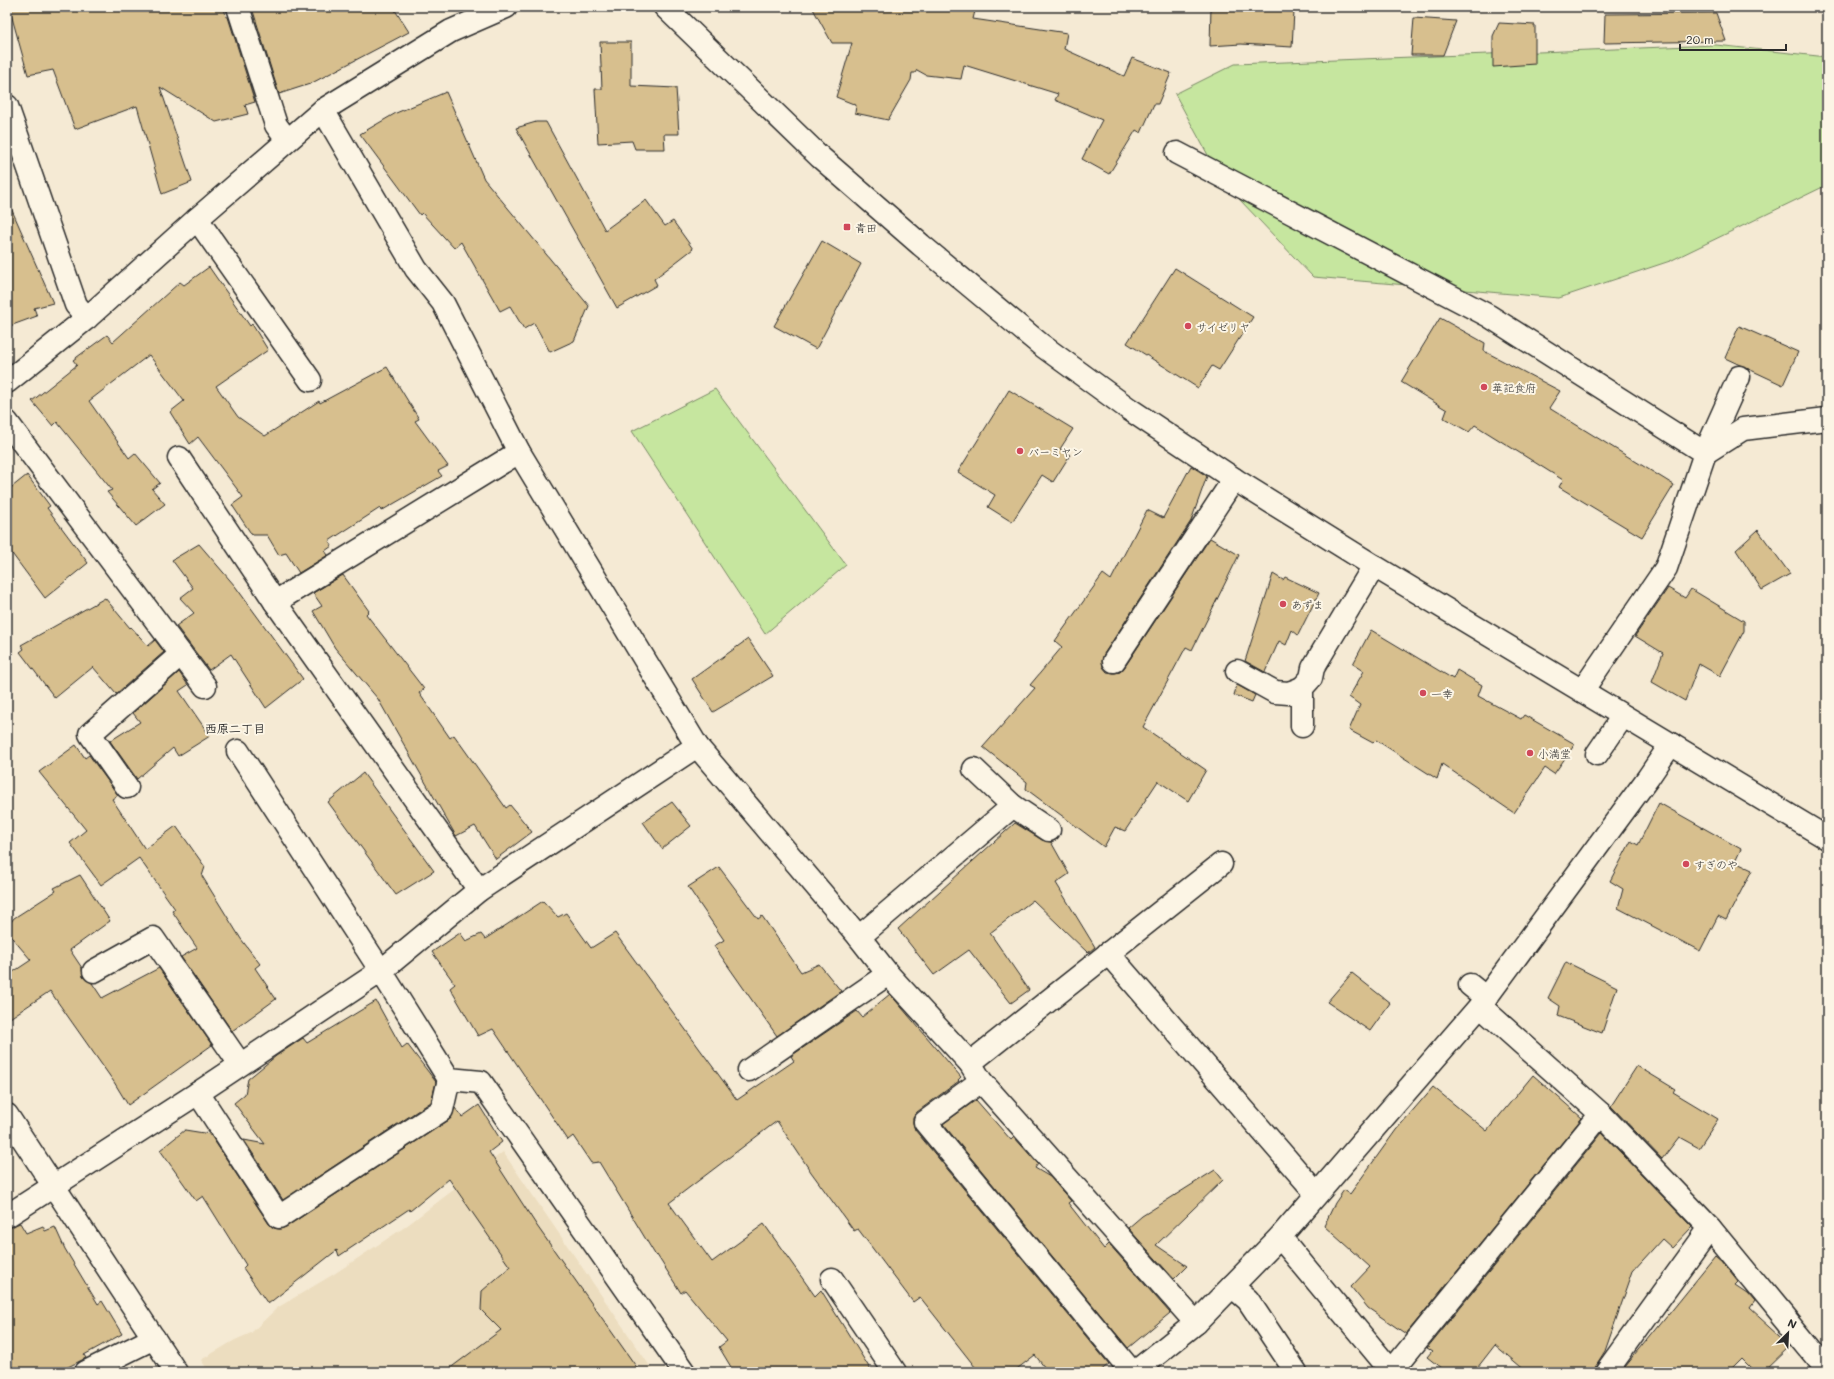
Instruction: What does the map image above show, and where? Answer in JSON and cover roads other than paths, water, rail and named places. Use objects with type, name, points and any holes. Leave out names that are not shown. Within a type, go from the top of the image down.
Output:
[{"type":"street","points":[[238,7],[276,125],[287,140]]},
{"type":"street","points":[[7,382],[87,318],[197,218],[323,110],[451,31],[506,7]]},
{"type":"street","points":[[665,7],[820,157],[921,245],[1034,339],[1129,409],[1234,479],[1374,566],[1827,838]]},
{"type":"street","points":[[7,106],[76,305],[87,318]]},
{"type":"street","points":[[323,110],[416,269],[443,303],[519,452],[697,746],[859,937],[888,974],[970,1063],[981,1081],[1196,1323]]},
{"type":"street","points":[[1177,153],[1489,316],[1705,453]]},
{"type":"street","points":[[197,218],[310,380]]},
{"type":"street","points":[[1582,691],[1666,568],[1705,453],[1739,377]]},
{"type":"street","points":[[1705,453],[1743,429],[1827,418]]},
{"type":"street","points":[[7,422],[205,686]]},
{"type":"street","points":[[275,602],[519,452]]},
{"type":"street","points":[[179,458],[275,602],[479,890]]},
{"type":"street","points":[[1114,661],[1234,479]]},
{"type":"street","points":[[1237,671],[1275,692],[1289,693],[1302,688],[1311,678],[1313,668],[1374,566]]},
{"type":"street","points":[[128,787],[90,734],[181,654]]},
{"type":"street","points":[[1302,688],[1302,726]]},
{"type":"street","points":[[1597,754],[1624,716]]},
{"type":"street","points":[[981,1081],[925,1122],[1133,1372],[1158,1365],[1196,1323],[1280,1237],[1479,996],[1516,944],[1648,778],[1671,744]]},
{"type":"street","points":[[7,1216],[198,1093],[381,971],[479,890],[697,746]]},
{"type":"street","points":[[198,1093],[279,1217],[442,1110],[449,1079],[381,971],[238,751]]},
{"type":"street","points":[[974,769],[1013,806],[1049,830]]},
{"type":"street","points":[[859,937],[1013,806]]},
{"type":"street","points":[[970,1063],[1221,864]]},
{"type":"street","points":[[94,971],[153,938],[240,1064]]},
{"type":"street","points":[[1108,953],[1316,1193]]},
{"type":"street","points":[[750,1070],[888,974]]},
{"type":"street","points":[[1479,996],[1602,1114],[1710,1228],[1827,1370]]},
{"type":"street","points":[[449,1079],[481,1082],[684,1372]]},
{"type":"street","points":[[1280,1237],[1391,1372],[1602,1114]]},
{"type":"street","points":[[10,1126],[54,1186],[176,1372]]},
{"type":"street","points":[[1606,1372],[1710,1228]]},
{"type":"street","points":[[832,1279],[895,1372]]},
{"type":"street","points":[[1232,1286],[1248,1300],[1296,1372]]},
{"type":"street","points":[[86,1372],[154,1338]]},
{"type":"place","name":"青田","points":[[847,227]]},
{"type":"place","name":"サイゼリヤ","points":[[1188,326]]},
{"type":"place","name":"華記食府","points":[[1484,387]]},
{"type":"place","name":"バーミヤン","points":[[1020,451]]},
{"type":"place","name":"あずま","points":[[1283,604]]},
{"type":"place","name":"一幸","points":[[1423,693]]},
{"type":"place","name":"小満堂","points":[[1530,753]]},
{"type":"place","name":"すぎのや","points":[[1686,864]]},
{"type":"district","name":"西原二丁目","points":[[235,728]]}]
